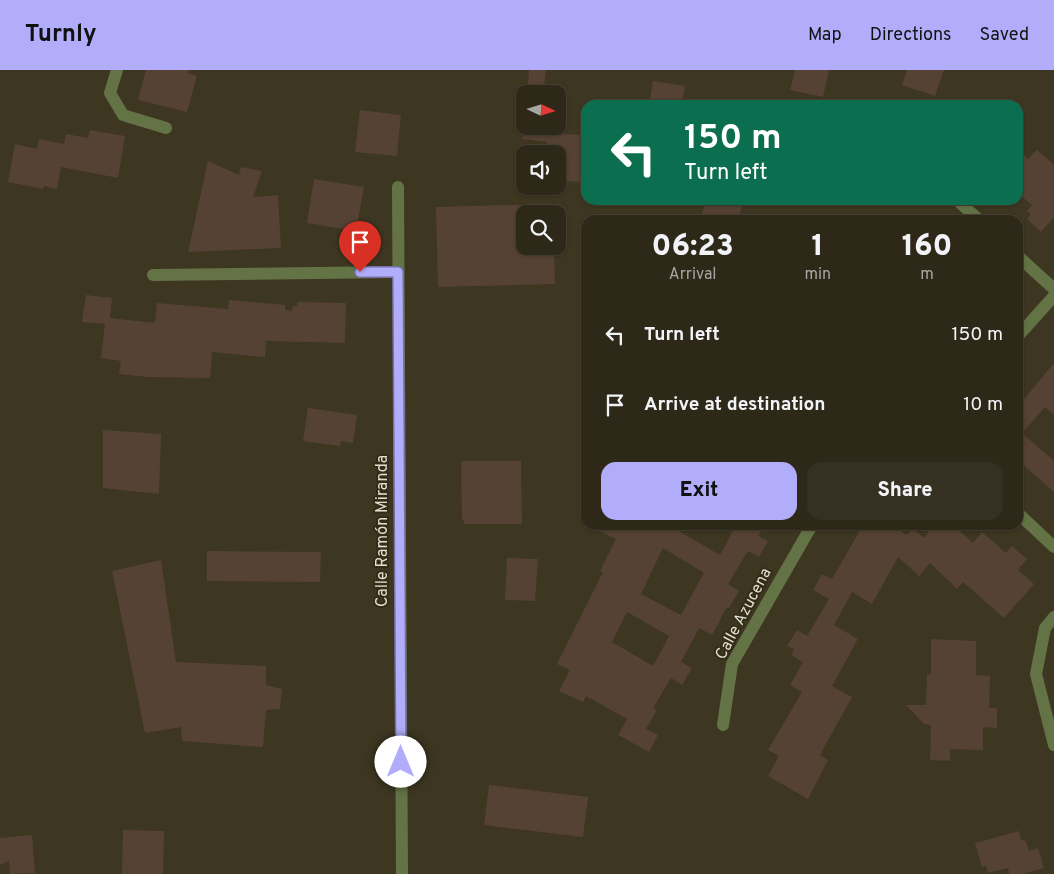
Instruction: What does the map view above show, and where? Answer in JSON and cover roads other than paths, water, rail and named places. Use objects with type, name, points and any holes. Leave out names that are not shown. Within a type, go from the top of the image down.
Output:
[{"type":"street","points":[[117,70],[110,93],[123,115],[166,128]]},
{"type":"street","name":"Calle Ramón Miranda","points":[[398,187],[402,874]]},
{"type":"street","points":[[962,205],[974,215]]},
{"type":"street","points":[[1023,261],[1054,290]]},
{"type":"street","points":[[153,275],[398,272]]},
{"type":"street","points":[[1023,331],[1054,296]]},
{"type":"street","points":[[1023,518],[1054,546]]},
{"type":"street","name":"Calle Azucena","points":[[723,726],[732,664],[809,530]]},
{"type":"street","points":[[1054,617],[1045,628],[1036,674],[1054,745]]}]
